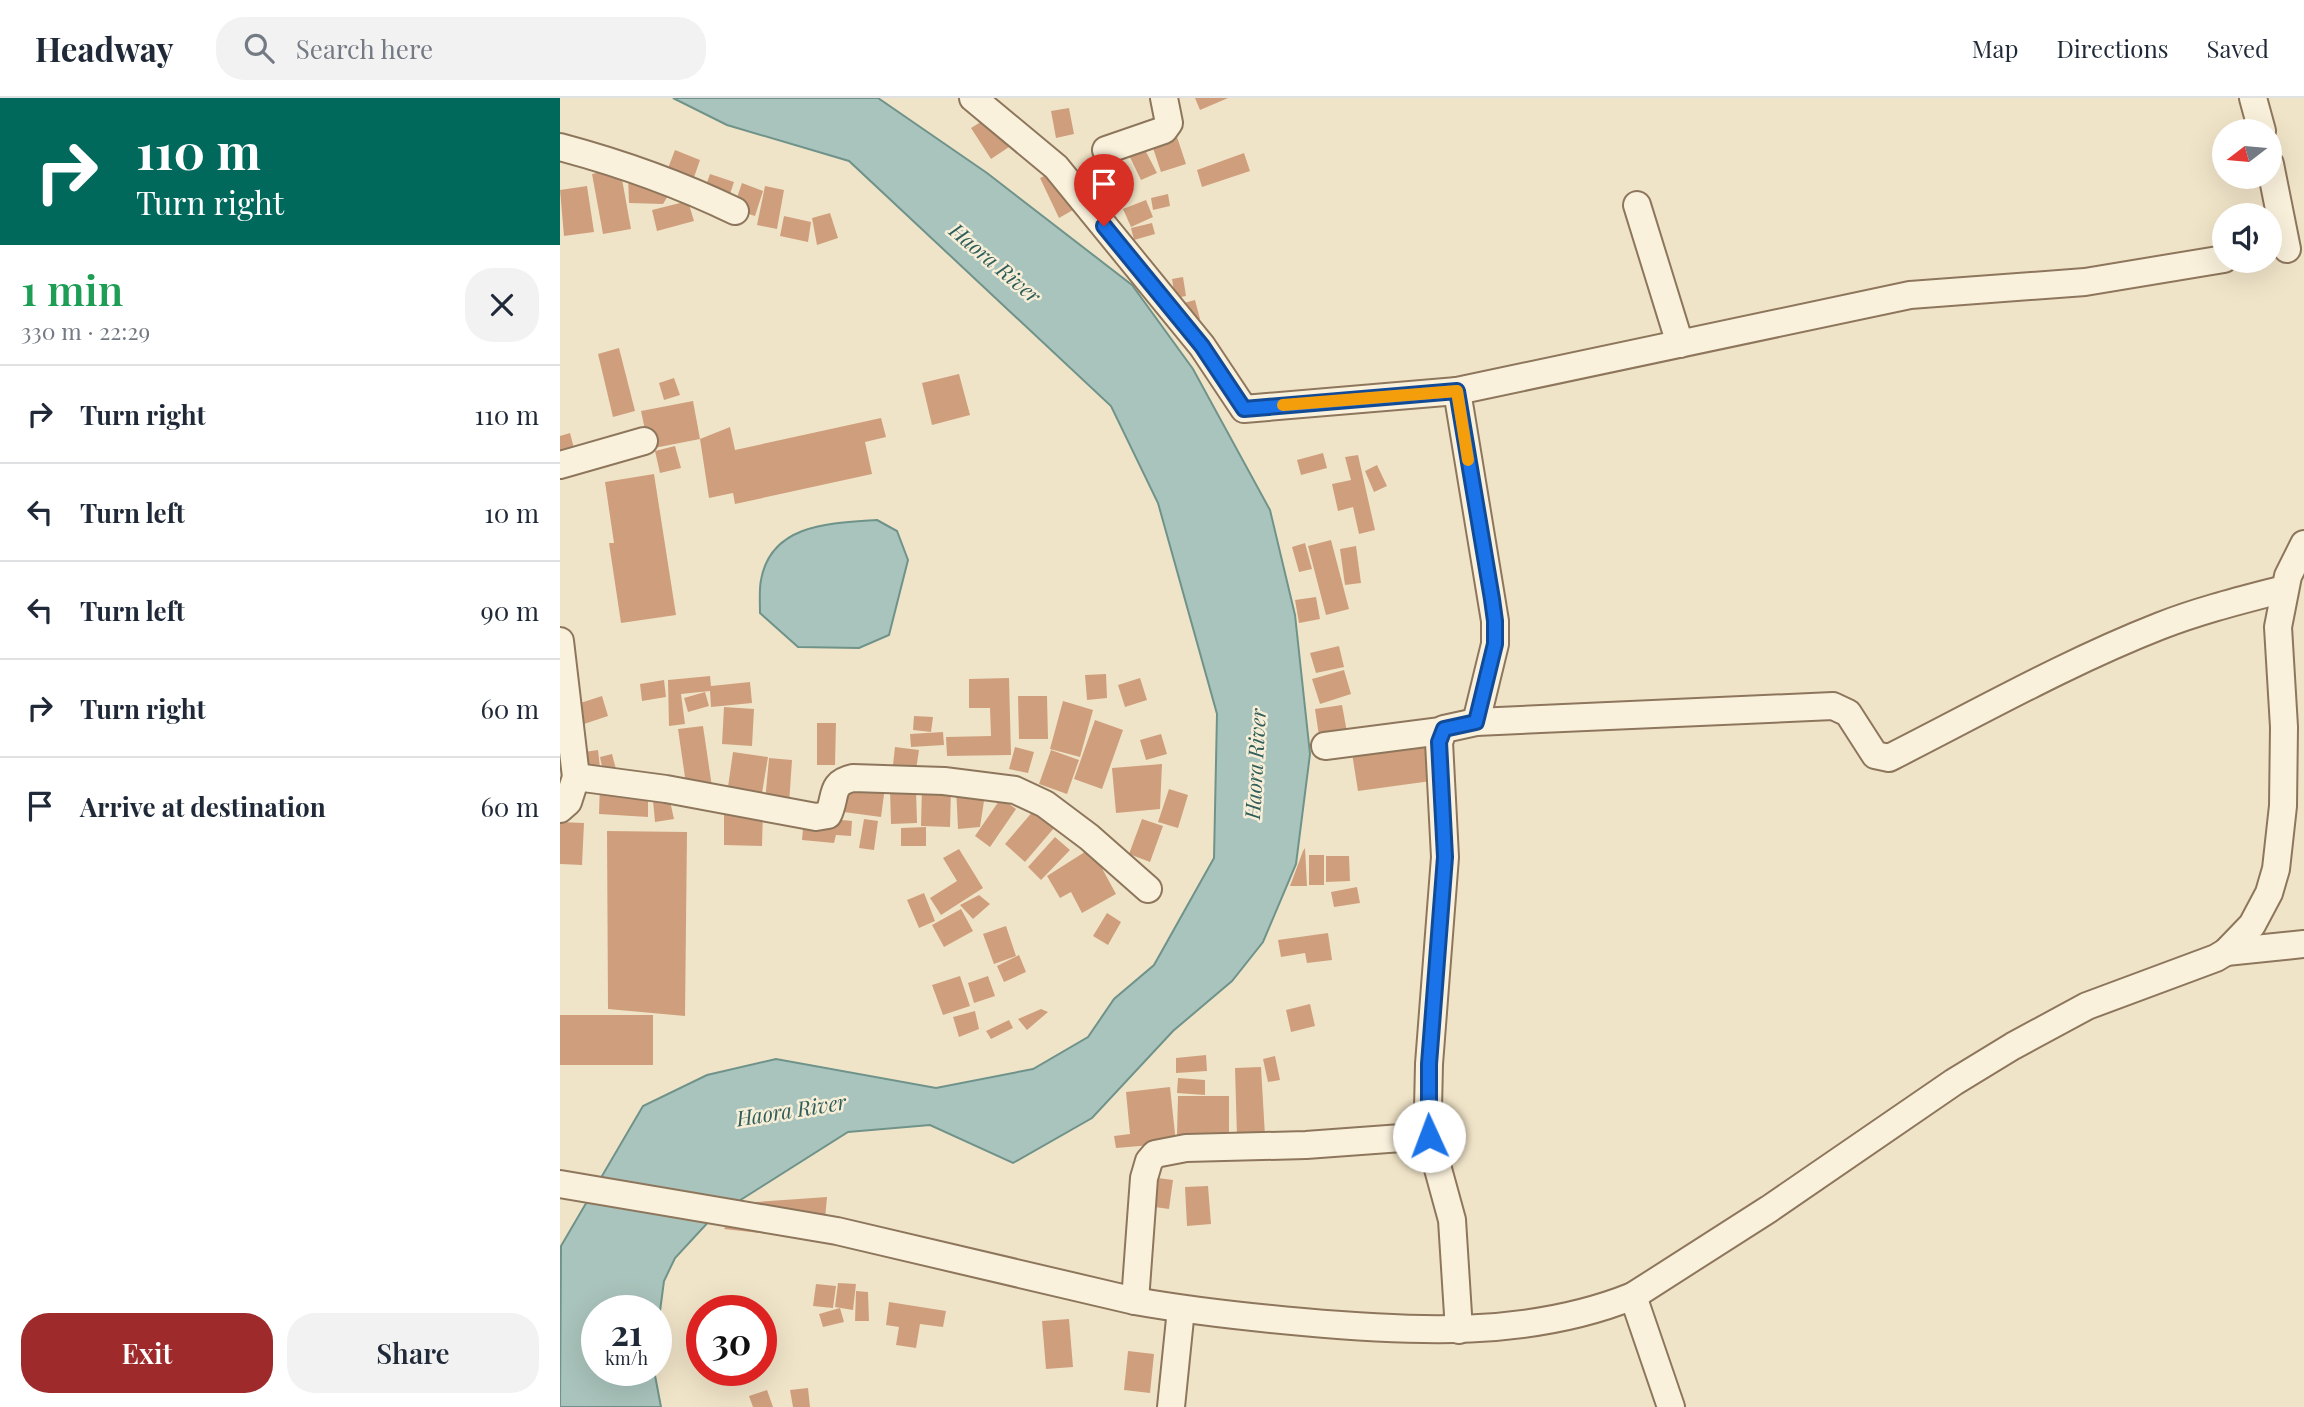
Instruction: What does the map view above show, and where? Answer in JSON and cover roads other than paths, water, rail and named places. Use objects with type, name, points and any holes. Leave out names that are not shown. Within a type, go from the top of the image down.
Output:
[{"type":"street","points":[[973,98],[1056,167],[1202,346],[1244,409],[1457,391],[1910,295],[2085,282],[2212,261]]},
{"type":"street","points":[[1106,150],[1164,130],[1168,123],[1164,98]]},
{"type":"street","points":[[2253,98],[2259,119]]},
{"type":"street","points":[[560,147],[603,159],[686,189],[735,211]]},
{"type":"street","points":[[2275,189],[2287,249]]},
{"type":"street","points":[[1637,205],[1680,344]]},
{"type":"street","points":[[1457,391],[1495,621],[1495,644],[1476,722]]},
{"type":"street","points":[[560,465],[644,441]]},
{"type":"street","points":[[2226,953],[2252,925],[2270,893],[2276,869],[2283,806],[2284,727],[2292,652],[2278,627],[2288,576],[2304,544]]},
{"type":"street","points":[[1325,746],[1441,731],[1447,727],[1476,722],[1833,706],[1848,713],[1875,755],[1889,758],[2160,626],[2284,589]]},
{"type":"street","points":[[560,641],[576,777],[568,803],[560,809]]},
{"type":"street","points":[[1441,731],[1439,742],[1445,857],[1429,1064],[1429,1136],[1452,1220],[1460,1330]]},
{"type":"street","points":[[576,777],[666,789],[816,817],[828,815],[838,785],[843,780],[853,778],[944,781],[1015,790],[1045,804],[1089,836],[1148,889]]},
{"type":"street","points":[[560,1184],[837,1231],[1135,1301],[1181,1309],[1359,1327],[1460,1330],[1517,1325],[1595,1310],[1633,1296],[1769,1209],[1954,1082],[2087,1006],[2226,953],[2304,944]]},
{"type":"street","points":[[1135,1301],[1144,1178],[1149,1161],[1155,1154],[1186,1148],[1429,1136]]},
{"type":"street","points":[[1633,1296],[1671,1407]]},
{"type":"street","points":[[1171,1407],[1181,1309]]},
{"type":"water","name":"Haora River","points":[[673,98],[878,98],[987,173],[1132,285],[1193,369],[1270,510],[1295,615],[1310,754],[1296,864],[1263,942],[1232,981],[1173,1031],[1092,1118],[1013,1163],[930,1125],[848,1132],[712,1218],[675,1258],[664,1281],[662,1295],[581,1295],[581,1386],[657,1386],[661,1407],[560,1407],[561,1246],[643,1106],[707,1075],[776,1059],[936,1088],[1033,1069],[1088,1037],[1114,999],[1154,965],[1214,858],[1217,714],[1158,503],[1111,406],[849,161],[727,125]]},
{"type":"water","points":[[877,520],[897,531],[908,560],[889,635],[859,648],[798,647],[760,613],[760,584],[767,561],[777,547],[806,530],[823,525]]}]
